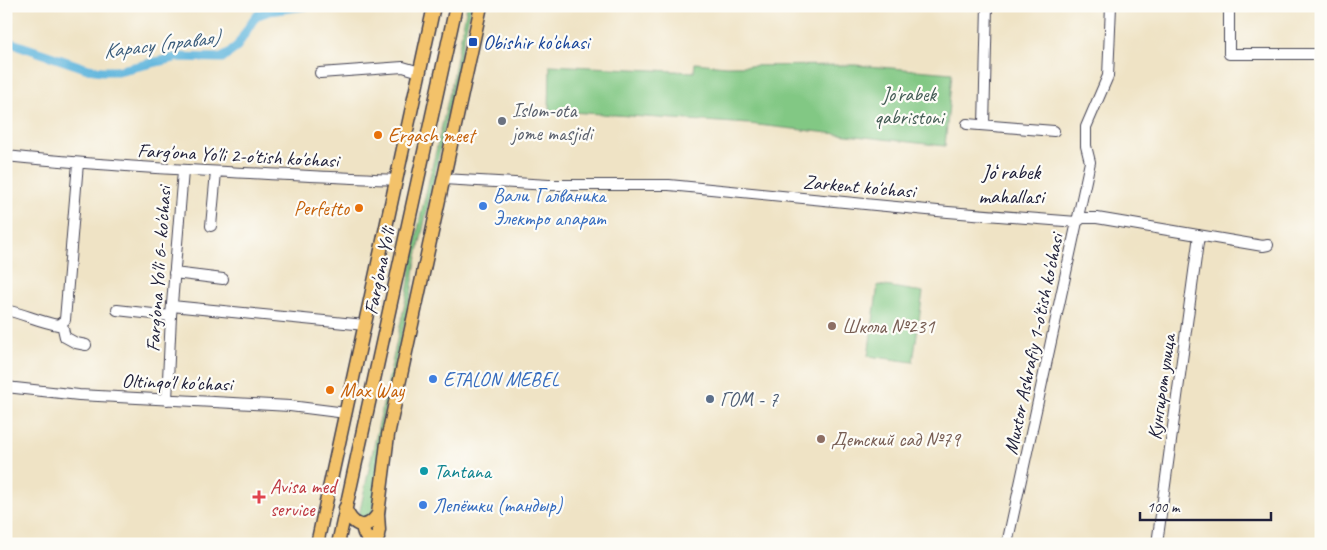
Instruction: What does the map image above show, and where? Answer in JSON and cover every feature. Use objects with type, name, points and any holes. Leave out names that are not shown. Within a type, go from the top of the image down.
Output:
[{"type":"main road","name":"Farg'ona Yo'li","points":[[338,544],[456,6]]},
{"type":"main road","points":[[365,526],[363,530],[365,537],[377,541],[380,530],[378,514],[388,435],[481,6]]},
{"type":"main road","name":"Farg'ona Yo'li","points":[[317,544],[433,10]]},
{"type":"main road","points":[[346,508],[354,522],[365,526],[373,522],[378,514]]},
{"type":"street","points":[[984,126],[987,6]]},
{"type":"street","name":"Muxtor Ashrafiy 1-o'tish ko'chasi","points":[[1007,544],[1090,162],[1086,146],[1086,128],[1108,76],[1111,6]]},
{"type":"street","points":[[1229,6],[1229,54],[1321,54]]},
{"type":"street","points":[[320,73],[403,67],[420,72]]},
{"type":"street","points":[[967,124],[1054,131]]},
{"type":"street","name":"Farg'ona Yo'li 2-o'tish ko'chasi","points":[[6,156],[78,164],[183,171],[396,180]]},
{"type":"street","points":[[78,164],[65,320],[62,324],[65,337],[76,343],[86,345]]},
{"type":"street","name":"Farg'ona Yo'li 6- ko'chasi","points":[[167,400],[171,311],[183,171]]},
{"type":"street","points":[[211,226],[216,172]]},
{"type":"street","name":"Zarkent ko'chasi","points":[[443,179],[549,185],[669,185],[948,212],[1077,222],[1082,218],[1097,218],[1263,246],[1268,245]]},
{"type":"street","name":"Кунгирот улица","points":[[1157,544],[1199,235]]},
{"type":"street","points":[[174,273],[223,278]]},
{"type":"street","points":[[6,310],[26,314],[42,322],[62,324]]},
{"type":"street","points":[[117,310],[171,311],[365,324]]},
{"type":"street","name":"Oltinqo'l ko'chasi","points":[[6,387],[79,395],[280,405],[346,413]]},
{"type":"green space","points":[[467,6],[471,6],[415,266],[411,295],[382,422],[372,518],[370,520],[360,519],[359,515],[407,294],[422,210],[452,83]]},
{"type":"green space","name":"Jo'rabek qabristoni","points":[[695,63],[726,66],[855,65],[952,73],[945,146],[749,124],[549,112],[550,65],[694,72]]},
{"type":"green space","points":[[878,285],[923,292],[913,362],[868,356]]},
{"type":"waterway","name":"Карасу (правая)","points":[[6,41],[88,69],[117,71],[178,57],[222,58],[236,48],[258,15],[269,11],[305,6]]},
{"type":"place","name":"Obishir ko'chasi","points":[[473,42]]},
{"type":"place","name":"Islom-ota jome masjidi","points":[[502,121]]},
{"type":"place","name":"Ergash meet","points":[[378,135]]},
{"type":"place","name":"Вали Галваника Электро апарат","points":[[483,206]]},
{"type":"place","name":"Perfetto","points":[[359,208]]},
{"type":"place","name":"Школа №231","points":[[832,326]]},
{"type":"place","name":"ETALON MEBEL","points":[[433,379]]},
{"type":"place","name":"Max Way","points":[[330,390]]},
{"type":"place","name":"ГОМ - 7","points":[[710,399]]},
{"type":"place","name":"Детский сад №79","points":[[821,439]]},
{"type":"place","name":"Tantana","points":[[424,471]]},
{"type":"place","name":"Avisa med service","points":[[259,497]]},
{"type":"place","name":"Лепёшки (тандыр)","points":[[423,505]]},
{"type":"district","name":"Joʻrabek mahallasi","points":[[1011,184]]}]
